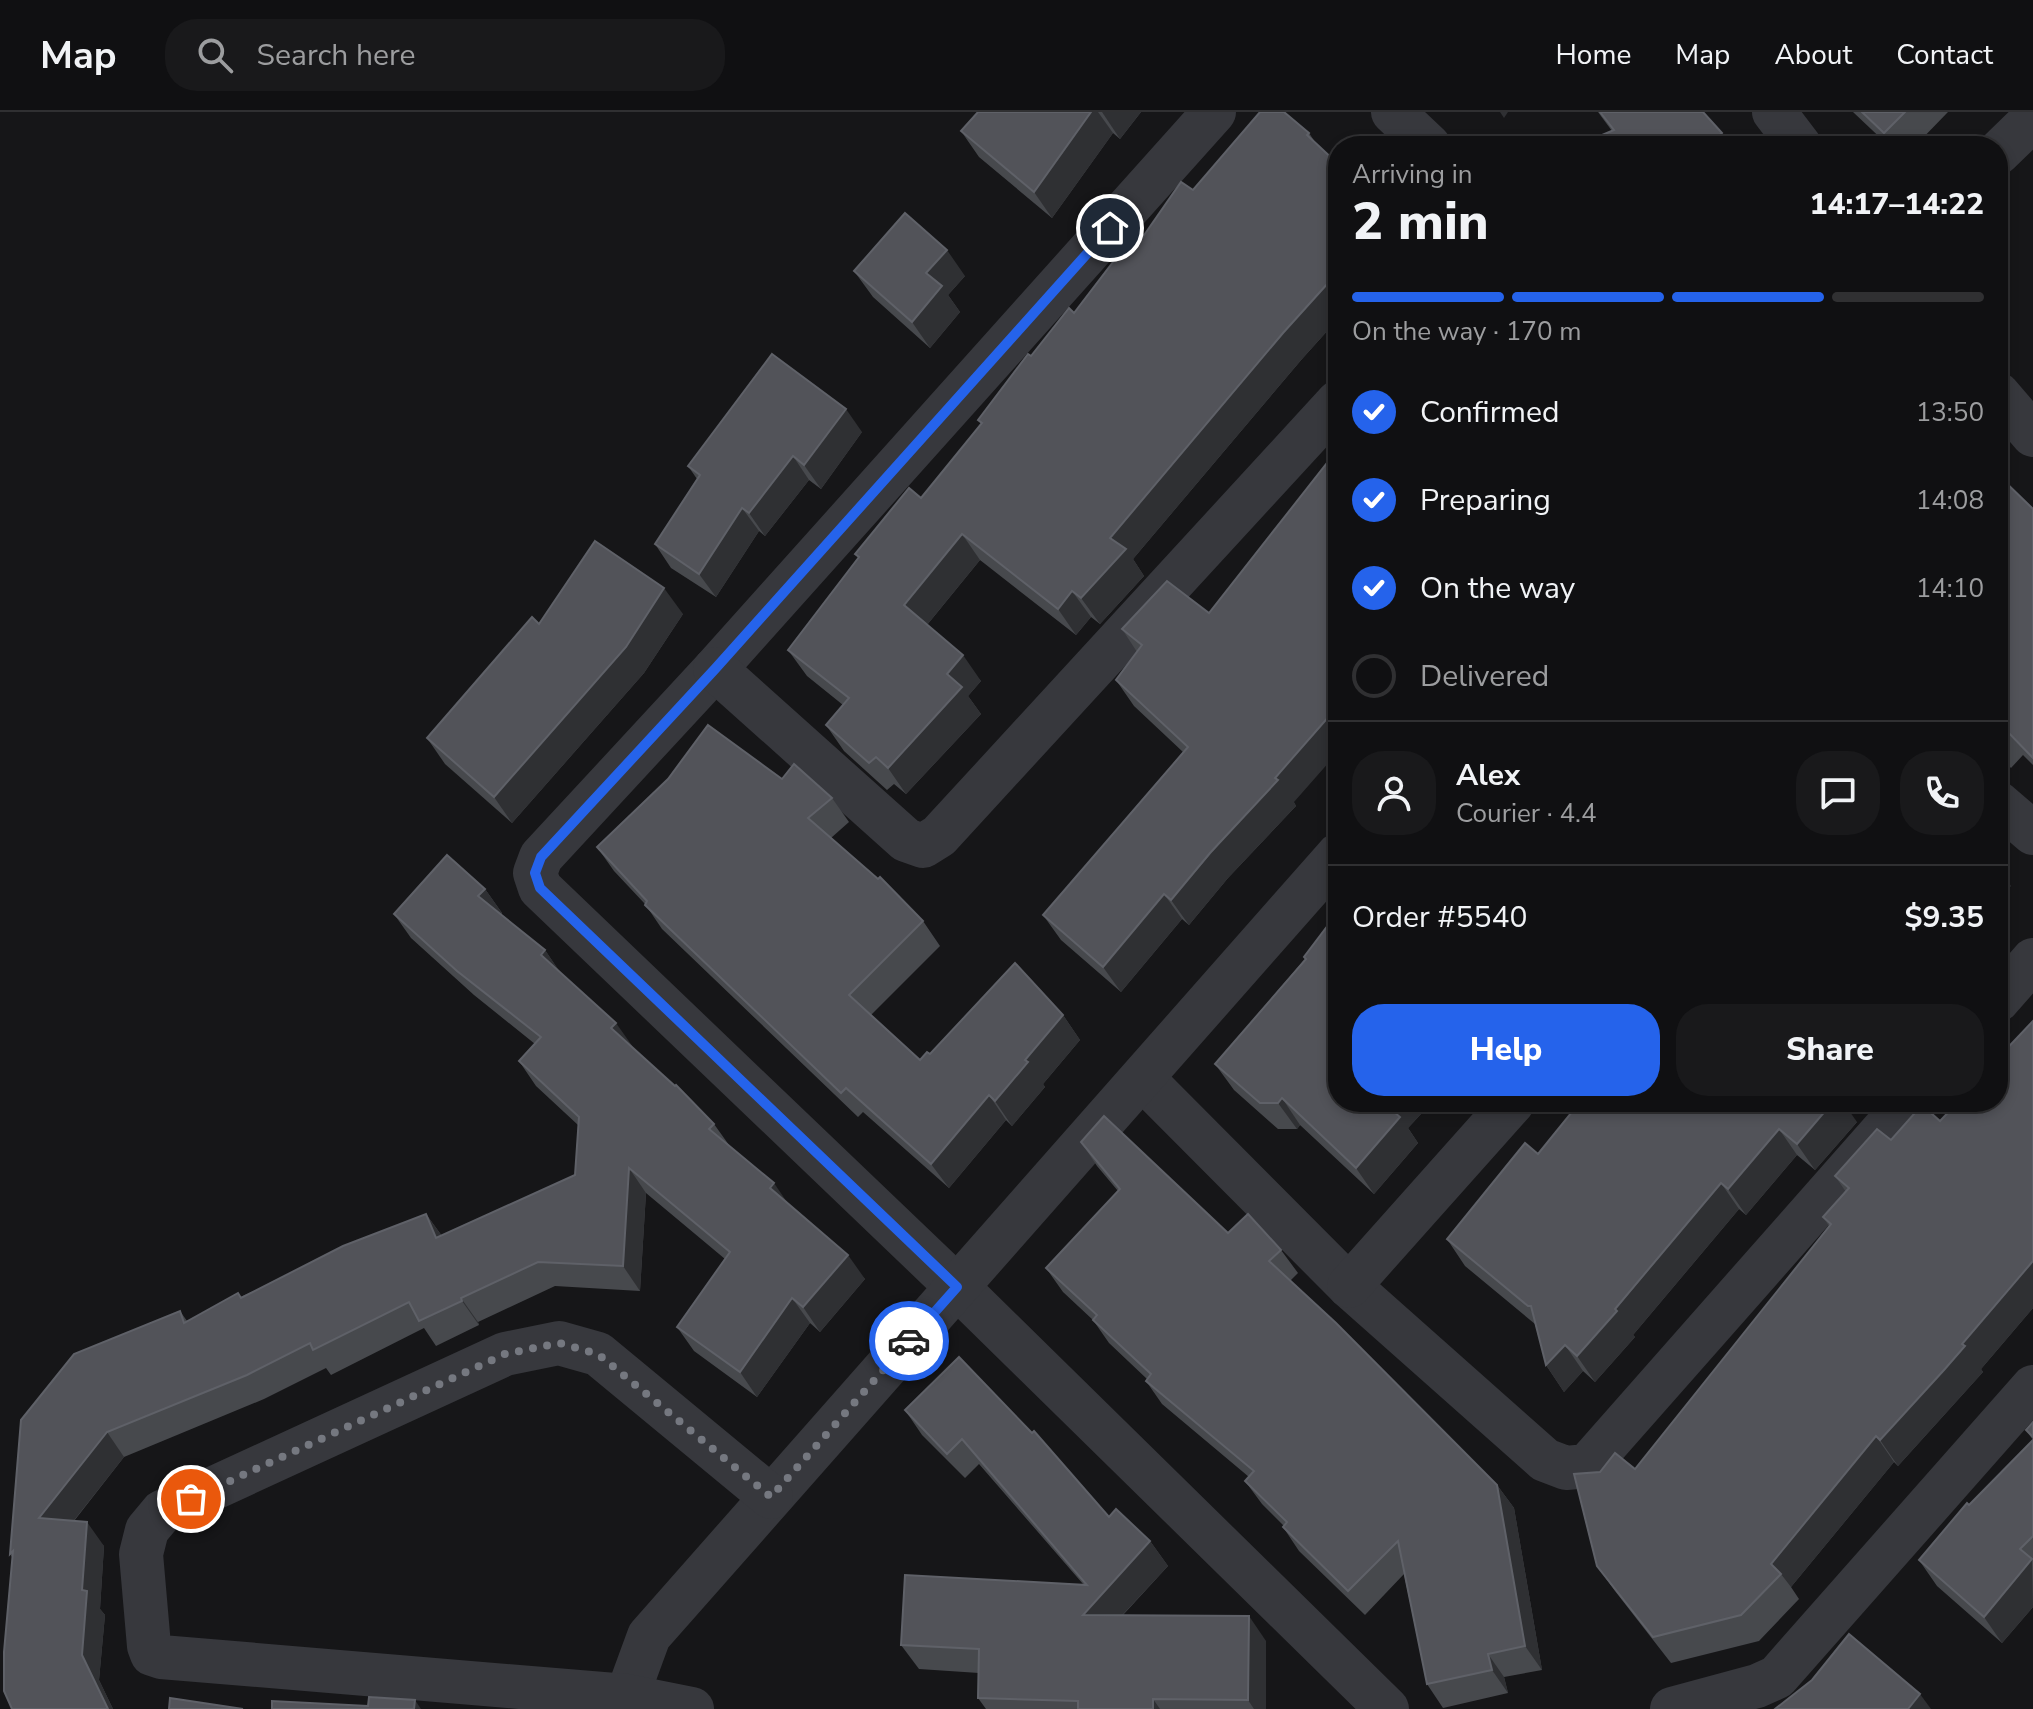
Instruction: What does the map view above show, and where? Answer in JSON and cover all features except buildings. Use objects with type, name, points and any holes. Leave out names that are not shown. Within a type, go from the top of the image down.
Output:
[{"type":"street","points":[[1214,112],[715,669],[541,857],[535,873],[540,888],[957,1287],[1387,1709]]},
{"type":"street","points":[[1393,112],[1418,136]]},
{"type":"street","points":[[1774,112],[1792,136]]},
{"type":"street","points":[[2008,143],[2033,119]]},
{"type":"street","points":[[2008,406],[2033,435]]},
{"type":"street","points":[[715,669],[906,840],[923,846],[939,836],[1328,413]]},
{"type":"street","points":[[2008,812],[2033,833]]},
{"type":"street","points":[[626,1702],[649,1636],[1328,866]]},
{"type":"street","points":[[2008,989],[2033,960]]},
{"type":"street","points":[[1142,1078],[1349,1286],[1545,1460],[1566,1468],[1587,1466],[1899,1112]]},
{"type":"street","points":[[1349,1286],[1504,1112]]},
{"type":"street","points":[[692,1709],[161,1657],[152,1654],[149,1646],[141,1554],[147,1530],[162,1512],[505,1354],[559,1343],[598,1354],[771,1497]]},
{"type":"street","points":[[1672,1709],[1757,1686],[1777,1677],[2033,1387]]},
{"type":"way so far","points":[[191,1499],[505,1354],[559,1343],[598,1354],[771,1497],[909,1341]]},
{"type":"route","points":[[909,1341],[957,1287],[540,888],[535,873],[541,857],[715,669],[1110,228]]}]
